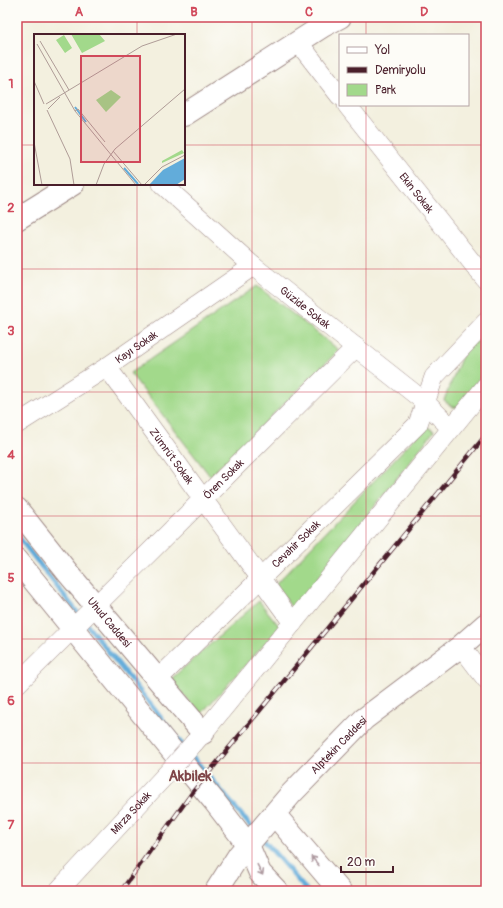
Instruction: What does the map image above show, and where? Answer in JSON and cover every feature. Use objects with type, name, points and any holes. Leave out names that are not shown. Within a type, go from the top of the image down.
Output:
[{"type":"street","points":[[185,114],[298,42],[326,20]]},
{"type":"street","points":[[298,42],[339,95]]},
{"type":"street","name":"Ekin Sokak","points":[[348,106],[486,280]]},
{"type":"street","points":[[17,219],[71,185]]},
{"type":"street","name":"Güzide Sokak","points":[[163,185],[253,266],[425,402],[452,428]]},
{"type":"street","name":"Kayı Sokak","points":[[17,424],[107,367],[253,266]]},
{"type":"street","name":"Cevahir Sokak","points":[[158,679],[418,424],[434,377],[486,322]]},
{"type":"street","name":"Ören Sokak","points":[[17,684],[356,347]]},
{"type":"street","name":"Zümrüt Sokak","points":[[107,367],[292,623]]},
{"type":"street","name":"Mirza Sokak","points":[[58,891],[174,760],[198,738],[486,386]]},
{"type":"street","name":"Uhud Caddesi","points":[[17,509],[68,573],[93,608],[158,679],[198,738]]},
{"type":"street","points":[[17,560],[74,627],[174,760],[214,801],[249,844],[260,873],[277,891]]},
{"type":"street","name":"Alptekin Caddesi","points":[[216,891],[239,855],[292,794],[364,719],[461,646],[486,624]]},
{"type":"street","points":[[461,646],[486,679]]},
{"type":"street","points":[[270,820],[340,891]]},
{"type":"green space","points":[[257,286],[339,350],[210,476],[130,373]]},
{"type":"green space","points":[[486,331],[486,370],[457,407],[452,407],[444,400],[464,351]]},
{"type":"green space","points":[[426,426],[434,431],[293,610],[276,584]]},
{"type":"green space","points":[[259,601],[280,627],[200,715],[171,679]]},
{"type":"waterway","points":[[17,535],[80,616]]},
{"type":"waterway","points":[[85,622],[180,742],[254,830]]},
{"type":"waterway","points":[[261,837],[307,891]]},
{"type":"railway","points":[[121,891],[192,793],[486,435]]},
{"type":"district","name":"Akbilek","points":[[190,776]]}]
